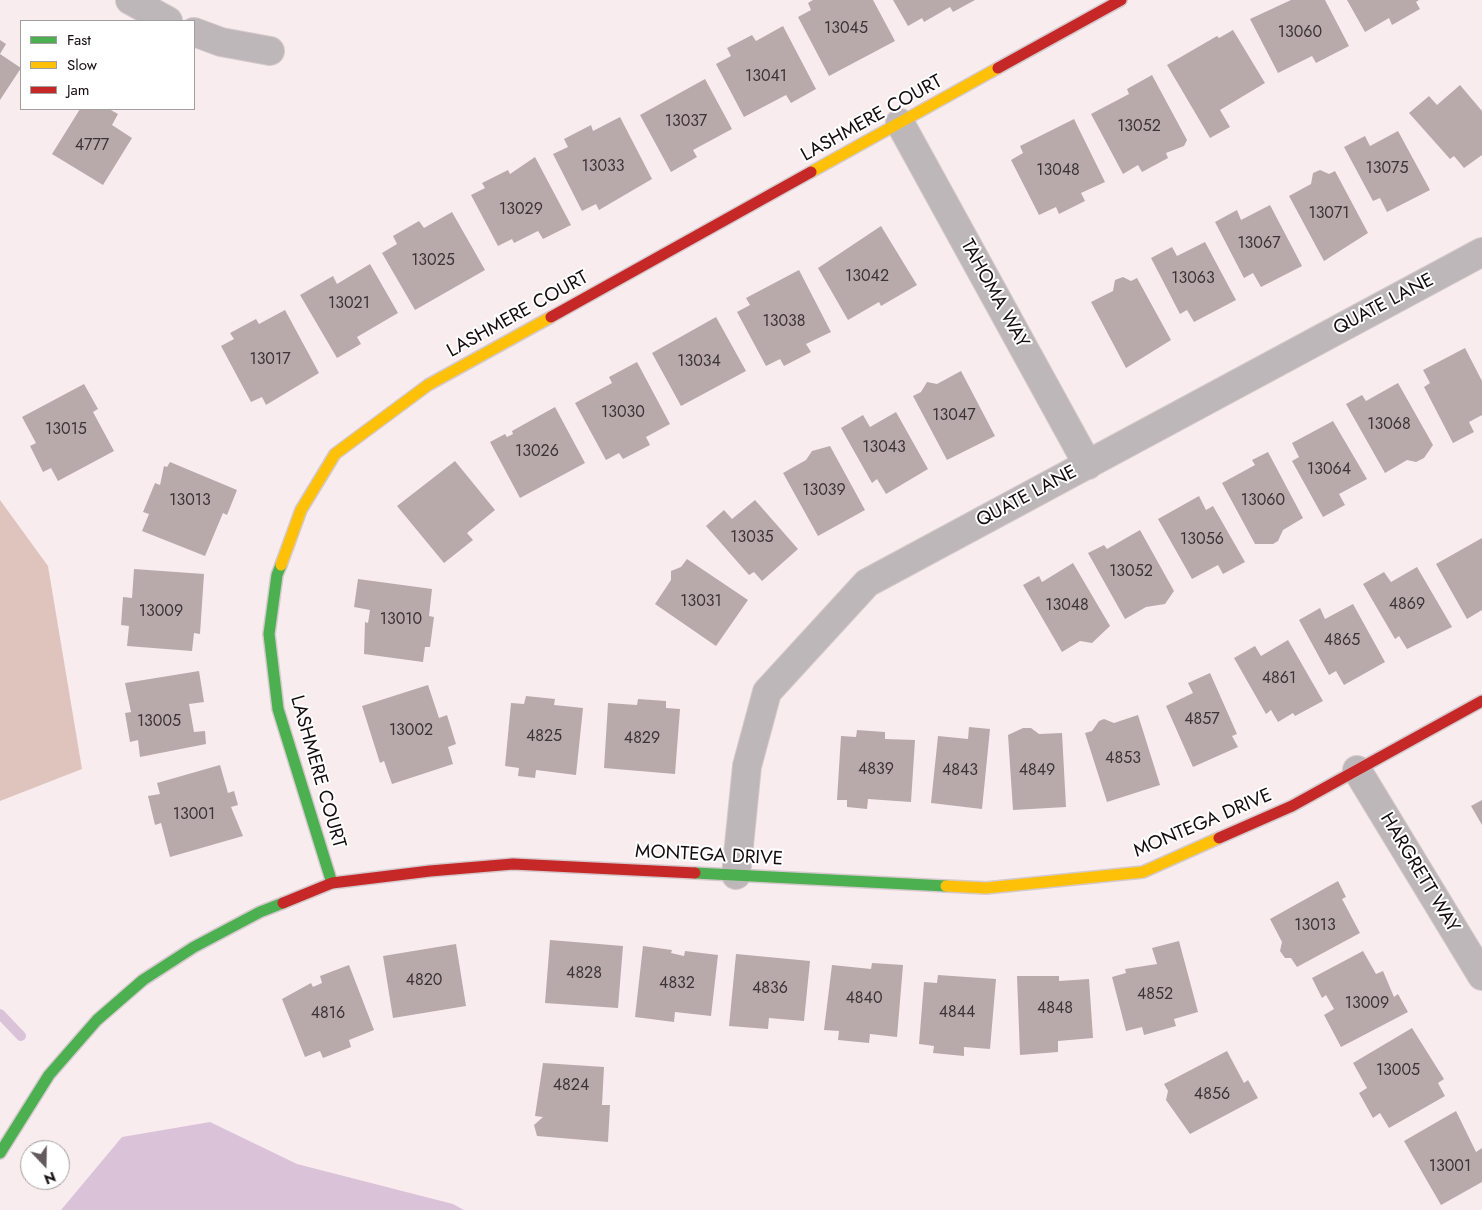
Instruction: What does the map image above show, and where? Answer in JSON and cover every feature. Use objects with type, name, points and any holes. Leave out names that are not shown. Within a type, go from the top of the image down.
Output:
[{"type":"street","points":[[130,0],[166,20]]},
{"type":"street","name":"LASHMERE COURT","points":[[332,883],[278,709],[269,634],[277,575],[301,510],[335,454],[428,385],[1121,0]]},
{"type":"street","points":[[195,32],[221,42],[270,50]]},
{"type":"street","name":"TAHOMA WAY","points":[[900,123],[1088,465]]},
{"type":"street","name":"QUATE LANE","points":[[736,875],[747,766],[767,692],[867,583],[1482,252]]},
{"type":"street","name":"MONTEGA DRIVE","points":[[0,1153],[49,1075],[97,1020],[144,980],[194,947],[260,912],[332,883],[430,871],[513,864],[986,888],[1143,872],[1292,806],[1482,702]]},
{"type":"street","name":"HARGRETT WAY","points":[[1357,770],[1482,976]]},
{"type":"shaded area","points":[[0,500],[48,566],[82,769],[0,801]]},
{"type":"shaded area","points":[[210,1122],[297,1164],[453,1204],[464,1210],[61,1210],[122,1137]]},
{"type":"building","points":[[813,0],[873,0],[895,41],[829,76],[798,17],[811,10],[808,3]]},
{"type":"building","points":[[893,0],[975,0],[953,12],[950,7],[924,22],[922,18],[908,26]]},
{"type":"building","points":[[1291,0],[1325,0],[1349,46],[1316,63],[1312,56],[1278,73],[1250,19]]},
{"type":"building","points":[[1347,0],[1419,0],[1416,2],[1420,9],[1392,25],[1389,18],[1365,32]]},
{"type":"building","points":[[783,26],[816,89],[791,103],[786,95],[744,117],[716,64],[731,56],[727,48],[752,35],[756,41]]},
{"type":"building","points":[[1233,30],[1265,83],[1220,110],[1230,127],[1210,138],[1167,65],[1217,36],[1219,38]]},
{"type":"building","points":[[0,40],[6,44],[0,54]]},
{"type":"building","points":[[0,54],[20,67],[20,70],[0,100]]},
{"type":"building","points":[[1152,75],[1187,140],[1184,146],[1166,153],[1168,158],[1142,172],[1138,165],[1123,174],[1091,114],[1129,94],[1127,89]]},
{"type":"building","points":[[705,79],[732,129],[693,150],[697,157],[671,172],[640,115]]},
{"type":"building","points":[[1460,85],[1482,111],[1482,155],[1464,168],[1454,156],[1450,159],[1409,113],[1429,96],[1437,105]]},
{"type":"building","points":[[79,110],[111,110],[118,114],[112,125],[132,138],[103,185],[52,154]]},
{"type":"building","points":[[620,117],[652,179],[599,210],[596,204],[582,211],[553,154],[568,147],[564,139],[591,125],[593,131]]},
{"type":"building","points":[[1074,119],[1105,182],[1081,193],[1085,201],[1059,214],[1056,207],[1039,215],[1011,160],[1023,153],[1020,146]]},
{"type":"building","points":[[1398,131],[1430,190],[1387,212],[1380,198],[1373,201],[1344,147],[1365,136],[1370,146]]},
{"type":"building","points":[[535,157],[571,225],[543,239],[538,231],[514,243],[512,239],[498,246],[471,195],[485,188],[482,183],[508,170],[510,174]]},
{"type":"building","points":[[1320,170],[1329,174],[1335,171],[1368,233],[1324,261],[1289,196],[1311,184],[1313,173]]},
{"type":"building","points":[[1270,205],[1302,266],[1261,287],[1253,273],[1244,278],[1215,222],[1237,210],[1241,220]]},
{"type":"building","points":[[452,212],[485,270],[415,310],[382,253],[397,244],[393,236],[419,221],[424,228]]},
{"type":"building","points":[[881,226],[917,285],[881,306],[879,302],[848,320],[818,268]]},
{"type":"building","points":[[1205,242],[1236,300],[1194,322],[1187,310],[1180,314],[1151,258],[1172,247],[1177,256]]},
{"type":"building","points":[[370,264],[398,313],[357,337],[361,344],[337,358],[300,295],[333,276],[337,284]]},
{"type":"building","points":[[799,270],[831,332],[806,344],[811,352],[784,366],[780,359],[766,366],[737,312],[750,305],[746,298]]},
{"type":"building","points":[[1123,277],[1131,281],[1137,278],[1171,340],[1126,368],[1091,302],[1113,291],[1115,280]]},
{"type":"building","points":[[285,310],[319,373],[266,405],[262,397],[251,402],[221,346],[234,339],[230,333],[256,319],[259,324]]},
{"type":"building","points":[[716,317],[746,371],[681,406],[652,353]]},
{"type":"building","points":[[1465,348],[1482,381],[1482,415],[1469,422],[1474,432],[1453,443],[1424,387],[1430,383],[1423,370]]},
{"type":"building","points":[[637,362],[670,424],[646,437],[650,445],[623,459],[619,453],[606,460],[575,403],[612,383],[609,377]]},
{"type":"building","points":[[961,371],[995,436],[947,460],[913,396],[921,392],[927,382],[937,384]]},
{"type":"building","points":[[1398,383],[1433,445],[1424,458],[1416,462],[1407,460],[1385,473],[1346,404],[1362,395],[1366,401]]},
{"type":"building","points":[[84,384],[98,409],[93,412],[114,451],[58,481],[51,468],[43,472],[30,446],[36,443],[22,417]]},
{"type":"building","points":[[555,407],[585,463],[520,498],[490,442],[505,434],[507,437],[513,434],[512,431]]},
{"type":"building","points":[[896,412],[928,469],[886,494],[877,479],[872,483],[841,428],[863,415],[870,427]]},
{"type":"building","points":[[1333,421],[1367,479],[1339,494],[1345,505],[1323,517],[1292,461],[1299,457],[1292,443]]},
{"type":"building","points":[[830,446],[865,510],[818,536],[783,473],[806,460],[812,451]]},
{"type":"building","points":[[1268,452],[1303,518],[1283,530],[1278,541],[1273,544],[1255,544],[1222,483],[1255,465],[1252,460]]},
{"type":"building","points":[[455,461],[495,510],[467,533],[473,540],[444,563],[397,506]]},
{"type":"building","points":[[170,462],[237,490],[227,515],[223,513],[205,556],[142,531],[149,514],[143,512],[155,483],[160,485],[164,466],[167,467]]},
{"type":"building","points":[[1199,496],[1206,510],[1213,506],[1245,562],[1223,574],[1218,565],[1192,579],[1158,519]]},
{"type":"building","points":[[755,500],[798,549],[762,581],[754,572],[749,575],[706,526],[724,510],[732,519]]},
{"type":"building","points":[[1140,530],[1174,591],[1165,604],[1146,607],[1125,619],[1088,553],[1104,545],[1107,549]]},
{"type":"building","points":[[1482,538],[1482,610],[1467,619],[1436,564]]},
{"type":"building","points":[[687,559],[748,600],[716,646],[655,604],[671,580],[671,571],[681,567]]},
{"type":"building","points":[[1073,563],[1110,626],[1092,643],[1080,641],[1062,652],[1023,585],[1039,576],[1042,582]]},
{"type":"building","points":[[1417,567],[1452,627],[1407,649],[1399,636],[1395,639],[1363,584],[1384,572],[1391,582]]},
{"type":"building","points":[[134,569],[204,574],[200,634],[194,633],[192,651],[127,646],[129,626],[121,625],[123,597],[132,598]]},
{"type":"building","points":[[358,579],[432,589],[429,616],[434,617],[430,647],[425,647],[423,662],[364,654],[365,622],[368,623],[370,610],[354,607]]},
{"type":"building","points":[[1353,604],[1385,662],[1344,685],[1336,671],[1329,675],[1299,620],[1320,608],[1325,619]]},
{"type":"building","points":[[1288,640],[1323,701],[1295,716],[1293,713],[1278,722],[1271,710],[1266,714],[1234,658],[1255,646],[1261,656]]},
{"type":"building","points":[[199,671],[204,702],[189,704],[194,732],[205,731],[206,744],[140,757],[138,740],[130,742],[125,713],[131,712],[125,683]]},
{"type":"building","points":[[1210,673],[1237,734],[1232,736],[1238,747],[1193,767],[1166,706],[1193,693],[1188,683]]},
{"type":"building","points":[[428,685],[439,718],[447,715],[456,744],[448,747],[453,764],[392,784],[384,761],[380,763],[362,706]]},
{"type":"building","points":[[526,696],[555,699],[554,705],[583,708],[576,775],[536,770],[535,778],[518,776],[519,768],[505,766],[511,703],[524,704]]},
{"type":"building","points":[[638,699],[666,701],[666,708],[680,709],[675,774],[604,768],[608,703],[637,705]]},
{"type":"building","points":[[1138,715],[1160,785],[1107,802],[1085,733],[1092,731],[1099,721],[1104,719],[1114,723]]},
{"type":"building","points":[[969,727],[990,729],[982,809],[931,803],[938,736],[968,739]]},
{"type":"building","points":[[1023,728],[1031,728],[1039,734],[1062,733],[1066,807],[1013,810],[1008,735]]},
{"type":"building","points":[[857,730],[885,732],[885,739],[915,740],[911,802],[868,799],[867,809],[847,807],[847,800],[837,800],[841,736],[856,737]]},
{"type":"building","points":[[220,765],[228,793],[234,791],[238,805],[231,807],[243,836],[170,857],[161,823],[155,825],[148,796],[160,794],[157,783]]},
{"type":"building","points":[[1482,800],[1482,825],[1471,806]]},
{"type":"building","points":[[1338,881],[1346,897],[1342,899],[1360,933],[1297,967],[1291,958],[1285,958],[1280,951],[1282,942],[1270,919]]},
{"type":"building","points":[[550,940],[623,946],[618,1008],[545,1003]]},
{"type":"building","points":[[1179,941],[1198,1012],[1174,1019],[1176,1026],[1144,1035],[1142,1027],[1126,1031],[1112,977],[1126,973],[1125,969],[1157,964],[1152,948]]},
{"type":"building","points":[[456,944],[466,1006],[393,1018],[383,956]]},
{"type":"building","points":[[643,946],[672,950],[671,953],[684,956],[685,951],[718,955],[711,1016],[675,1012],[674,1022],[635,1017]]},
{"type":"building","points":[[1363,951],[1376,974],[1383,971],[1394,997],[1398,994],[1408,1012],[1341,1047],[1324,1015],[1334,1009],[1326,995],[1322,998],[1312,978]]},
{"type":"building","points":[[736,954],[810,961],[804,1021],[769,1018],[768,1029],[729,1026]]},
{"type":"building","points":[[872,963],[903,965],[897,1037],[870,1034],[869,1043],[838,1040],[839,1031],[824,1030],[832,965],[871,969]]},
{"type":"building","points":[[349,965],[374,1030],[349,1040],[351,1047],[323,1058],[320,1051],[305,1057],[282,999],[311,983],[313,987],[322,983],[320,976]]},
{"type":"building","points":[[938,975],[996,979],[990,1049],[964,1047],[964,1056],[933,1053],[934,1046],[919,1044],[924,982],[937,983]]},
{"type":"building","points":[[1017,976],[1059,976],[1059,981],[1089,979],[1093,1038],[1058,1041],[1058,1052],[1020,1055]]},
{"type":"building","points":[[1412,1028],[1444,1079],[1438,1083],[1445,1096],[1389,1128],[1380,1113],[1373,1118],[1359,1093],[1367,1088],[1353,1063]]},
{"type":"building","points":[[1227,1051],[1244,1083],[1248,1080],[1258,1098],[1190,1134],[1166,1100],[1168,1091],[1164,1084]]},
{"type":"building","points":[[543,1063],[604,1067],[602,1105],[610,1105],[608,1142],[537,1136],[534,1125],[543,1117],[535,1116]]},
{"type":"building","points":[[1456,1111],[1476,1152],[1482,1148],[1482,1182],[1441,1205],[1404,1141]]},
{"type":"waterway","points":[[0,1014],[21,1036]]},
{"type":"traffic: fast","points":[[281,565],[277,575],[269,634],[278,709],[332,883]]},
{"type":"traffic: fast","points":[[695,873],[946,886]]},
{"type":"traffic: fast","points":[[0,1153],[49,1075],[97,1020],[143,980],[194,947],[260,912],[283,903]]},
{"type":"traffic: slow","points":[[811,172],[998,68]]},
{"type":"traffic: slow","points":[[281,565],[301,510],[335,454],[428,385],[551,317]]},
{"type":"traffic: slow","points":[[946,886],[986,888],[1143,872],[1219,838]]},
{"type":"traffic: jam","points":[[998,68],[1121,0]]},
{"type":"traffic: jam","points":[[551,317],[811,172]]},
{"type":"traffic: jam","points":[[1219,838],[1292,806],[1482,701]]},
{"type":"traffic: jam","points":[[283,903],[332,883],[430,871],[513,864],[695,873]]}]
